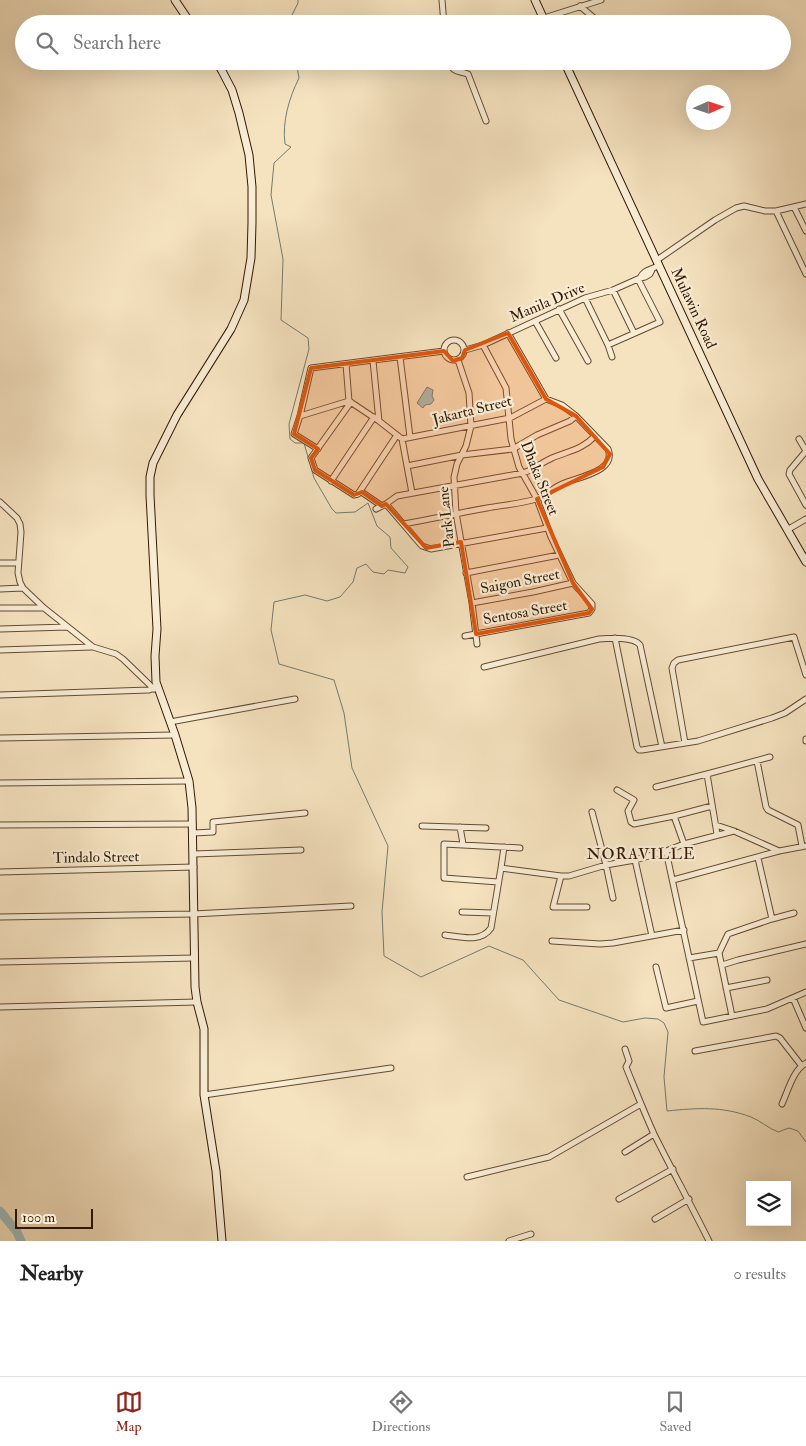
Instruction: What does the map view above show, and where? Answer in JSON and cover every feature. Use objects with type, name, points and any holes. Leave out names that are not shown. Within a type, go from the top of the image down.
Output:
[{"type":"street","points":[[175,0],[184,15]]},
{"type":"street","points":[[442,0],[443,15]]},
{"type":"street","points":[[535,0],[542,15]]},
{"type":"street","points":[[559,15],[601,0]]},
{"type":"street","points":[[580,6],[590,15]]},
{"type":"street","points":[[221,70],[232,90],[249,155],[252,187],[251,258],[244,300],[231,328],[177,415],[153,463],[150,477],[150,495],[157,628],[155,687],[170,722],[189,781],[194,824],[193,914],[196,1002],[204,1029],[204,1095],[216,1171],[222,1241]]},
{"type":"street","points":[[454,70],[468,74],[486,120]]},
{"type":"street","name":"Mulawin Road","points":[[568,70],[754,472],[806,562]]},
{"type":"street","points":[[806,204],[776,211],[806,274]]},
{"type":"street","name":"Manila Drive","points":[[464,350],[483,345],[559,309],[585,298],[613,290],[650,274],[658,262],[715,220],[736,208],[744,206],[776,211]]},
{"type":"street","points":[[794,207],[806,231]]},
{"type":"street","points":[[608,345],[660,322],[639,278]]},
{"type":"street","points":[[613,290],[634,333]]},
{"type":"street","points":[[585,298],[612,356]]},
{"type":"street","points":[[559,309],[588,361]]},
{"type":"street","points":[[535,320],[556,358]]},
{"type":"street","points":[[404,524],[537,499],[563,483],[591,473],[608,462],[610,454],[608,449],[576,416],[562,406],[546,399],[508,333]]},
{"type":"street","points":[[454,340],[462,344],[464,350],[463,356],[455,361],[448,359],[444,351],[445,345],[454,340]]},
{"type":"street","name":"Dhaka Street","points":[[483,345],[506,388],[511,440],[519,467],[537,499],[547,528],[573,583],[592,604],[592,609],[589,613]]},
{"type":"street","points":[[318,449],[294,434],[311,368],[444,351]]},
{"type":"street","points":[[400,357],[410,437]]},
{"type":"street","name":"Park Lane","points":[[458,360],[469,393],[471,426],[466,446],[457,464],[454,485],[456,513],[472,603],[477,644]]},
{"type":"street","points":[[374,361],[379,421]]},
{"type":"street","points":[[346,364],[350,402],[311,458],[315,470],[354,495],[358,494],[400,437]]},
{"type":"street","name":"Jakarta Street","points":[[400,437],[410,437],[510,418],[546,399]]},
{"type":"street","points":[[300,416],[350,402],[374,417],[400,437],[412,493]]},
{"type":"street","points":[[407,466],[462,455],[513,449],[537,435],[570,421],[576,416]]},
{"type":"street","points":[[331,481],[374,417]]},
{"type":"street","points":[[381,506],[397,496],[523,473],[538,467],[550,459],[588,444],[595,436]]},
{"type":"street","points":[[799,440],[806,451],[790,470],[789,474],[806,505]]},
{"type":"street","points":[[360,491],[404,524],[422,546],[431,549],[461,542],[547,528]]},
{"type":"street","points":[[0,502],[18,518],[20,524],[18,573],[23,588],[44,608],[93,647]]},
{"type":"street","points":[[787,530],[806,518]]},
{"type":"street","points":[[466,573],[559,555]]},
{"type":"street","points":[[0,563],[18,563]]},
{"type":"street","name":"Saigon Street","points":[[472,603],[573,583]]},
{"type":"street","points":[[0,589],[23,588]]},
{"type":"street","points":[[0,608],[44,608]]},
{"type":"street","name":"Sentosa Street","points":[[464,636],[589,613]]},
{"type":"street","points":[[0,629],[68,627]]},
{"type":"street","points":[[685,743],[672,668],[678,660],[794,637],[806,675]]},
{"type":"street","points":[[484,667],[599,639],[615,638],[638,642],[662,747]]},
{"type":"street","points":[[615,638],[639,750],[698,741],[772,718],[785,713],[806,698]]},
{"type":"street","points":[[0,650],[93,647],[116,654],[155,687]]},
{"type":"street","points":[[0,695],[149,690],[155,687]]},
{"type":"street","points":[[170,722],[295,698]]},
{"type":"street","points":[[0,738],[174,735]]},
{"type":"street","points":[[656,787],[770,757]]},
{"type":"street","points":[[673,880],[804,846],[798,825],[768,810],[766,807],[757,761]]},
{"type":"street","points":[[707,774],[717,834]]},
{"type":"street","points":[[0,783],[189,781]]},
{"type":"street","points":[[617,790],[634,800],[628,811],[631,822],[634,824],[712,806]]},
{"type":"street","points":[[592,812],[613,898]]},
{"type":"street","points":[[194,833],[213,832],[213,822],[305,813]]},
{"type":"street","points":[[674,816],[684,844]]},
{"type":"street","points":[[0,825],[194,824]]},
{"type":"street","points":[[716,825],[779,851]]},
{"type":"street","points":[[422,826],[486,828]]},
{"type":"street","points":[[460,827],[463,844]]},
{"type":"street","points":[[501,868],[569,876],[635,860],[717,834],[734,831]]},
{"type":"street","points":[[498,882],[444,878],[444,844],[520,848]]},
{"type":"street","points":[[445,935],[473,938],[488,933],[491,928],[504,847]]},
{"type":"street","points":[[194,854],[301,850]]},
{"type":"street","points":[[666,851],[704,1022],[767,1009],[806,992]]},
{"type":"street","points":[[758,858],[772,919]]},
{"type":"street","points":[[635,860],[652,936]]},
{"type":"street","name":"Tindalo Street","points":[[0,872],[194,867]]},
{"type":"street","points":[[562,876],[552,910],[587,906]]},
{"type":"street","points":[[0,917],[193,914],[351,906]]},
{"type":"street","points":[[462,912],[493,914]]},
{"type":"street","points":[[732,1016],[719,953],[728,934],[794,913]]},
{"type":"street","points":[[552,942],[600,944],[684,930]]},
{"type":"street","points":[[722,965],[806,944]]},
{"type":"street","points":[[689,958],[719,953]]},
{"type":"street","points":[[0,962],[194,958]]},
{"type":"street","points":[[656,967],[666,1008],[698,1001]]},
{"type":"street","points":[[726,988],[767,980]]},
{"type":"street","points":[[793,998],[806,1028]]},
{"type":"street","points":[[0,1006],[196,1002]]},
{"type":"street","points":[[695,1051],[776,1036],[780,1038],[804,1064],[793,1078],[782,1104]]},
{"type":"street","points":[[625,1049],[629,1061],[626,1066],[641,1104],[654,1134],[689,1199],[708,1241]]},
{"type":"street","points":[[204,1095],[391,1068]]},
{"type":"street","points":[[467,1176],[549,1157],[641,1104]]},
{"type":"street","points":[[625,1152],[654,1134]]},
{"type":"street","points":[[619,1199],[673,1169]]},
{"type":"street","points":[[655,1219],[689,1199]]},
{"type":"street","points":[[509,1241],[531,1234]]},
{"type":"highlighted area","points":[[508,333],[546,399],[576,416],[610,454],[603,467],[537,499],[573,583],[592,609],[589,613],[476,634],[461,542],[426,548],[386,504],[382,506],[362,492],[354,495],[315,470],[311,458],[318,449],[294,434],[311,368],[444,351],[453,361],[462,358],[465,350]]},
{"type":"water","points":[[427,387],[433,390],[432,396],[434,400],[423,408],[417,403]]},
{"type":"waterway","points":[[292,15],[298,0]]},
{"type":"waterway","points":[[298,70],[299,78],[289,102],[285,119],[285,144],[291,147],[274,163],[271,195],[283,259],[281,320],[308,338],[309,349],[289,424],[290,439],[295,443],[304,443],[314,478],[332,509],[336,513],[355,512],[368,503],[377,526],[390,537],[391,548],[408,567],[405,573],[388,570],[384,574],[373,572],[366,564],[357,568],[353,582],[340,597],[327,601],[305,595],[274,602],[271,630],[279,664],[334,680],[344,713],[352,768],[388,846],[382,912],[384,956],[421,977],[489,946],[523,960],[559,1000],[623,1022],[645,1018],[658,1019],[664,1023],[668,1032],[664,1077],[667,1111],[720,1109],[740,1113],[758,1120],[778,1132],[789,1128],[798,1131],[806,1142]]},
{"type":"waterway","points":[[0,1211],[17,1232],[21,1241]]},
{"type":"district","name":"NORAVILLE","points":[[641,853]]}]
